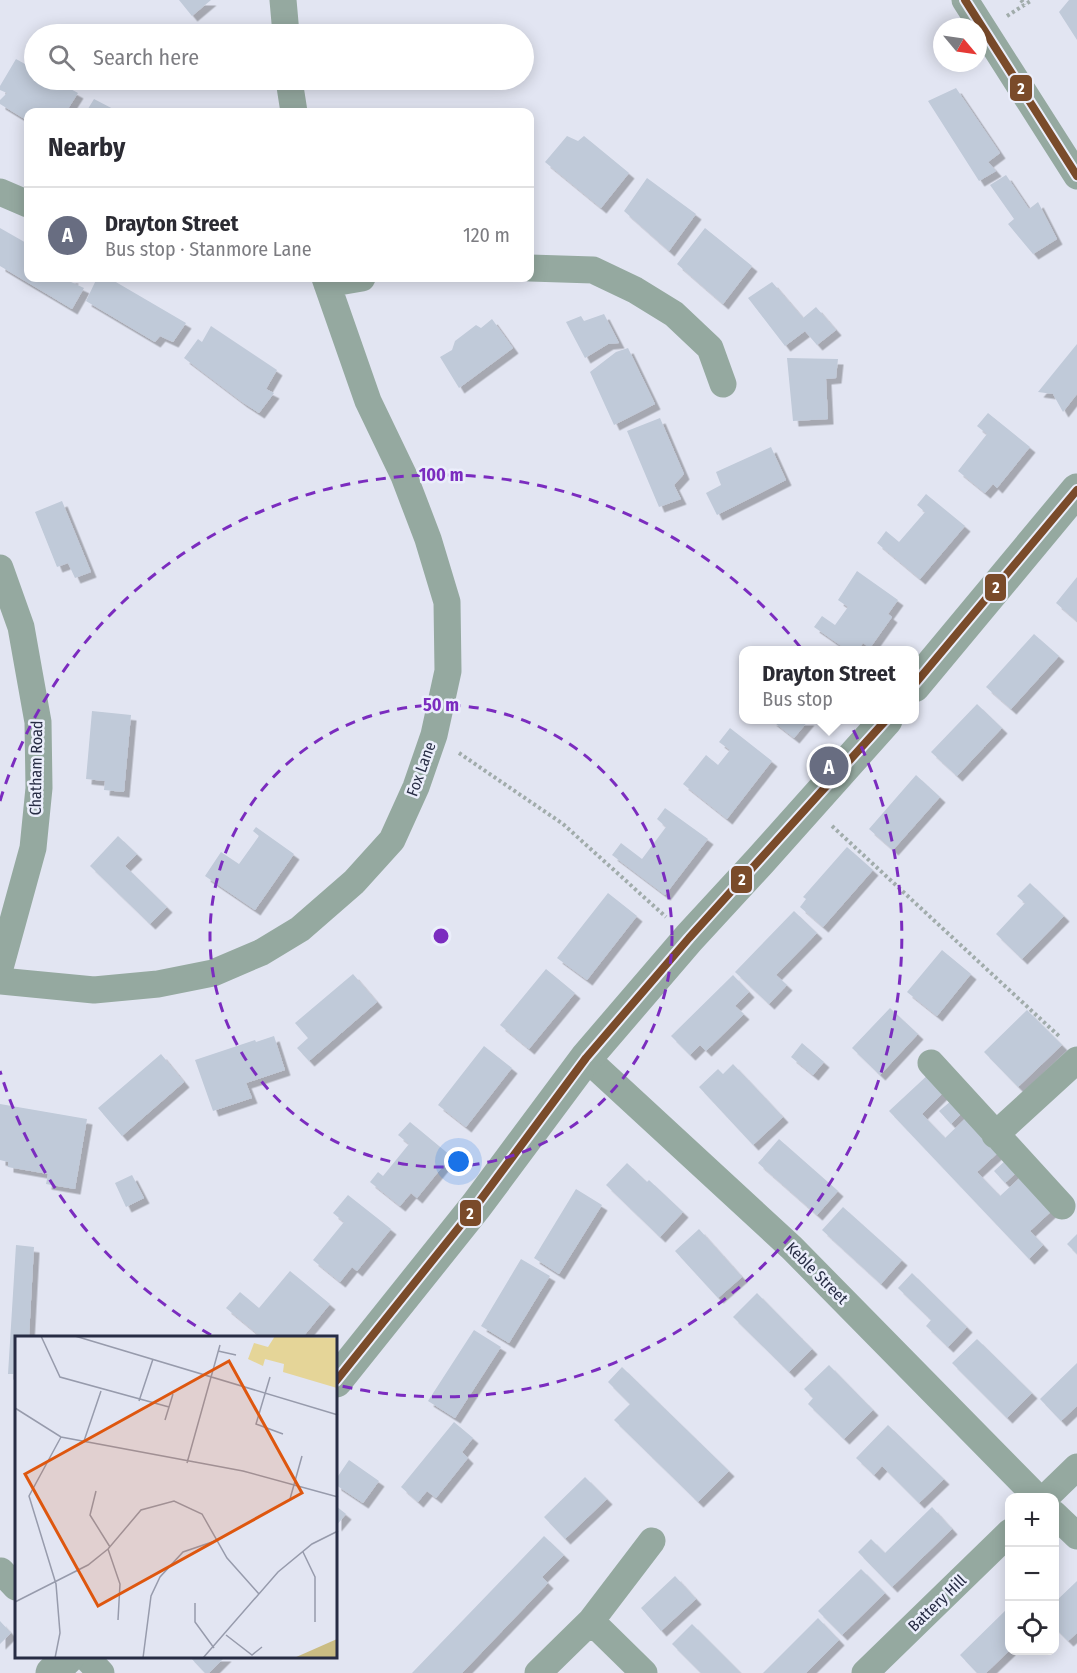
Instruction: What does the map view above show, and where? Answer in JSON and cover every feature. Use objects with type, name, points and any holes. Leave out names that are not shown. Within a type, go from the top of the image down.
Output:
[{"type":"street","points":[[283,0],[284,24]]},
{"type":"street","points":[[966,0],[1077,176]]},
{"type":"street","points":[[291,90],[293,108]]},
{"type":"street","points":[[0,192],[24,202]]},
{"type":"street","points":[[534,268],[593,270],[635,290],[674,314],[710,348],[723,384]]},
{"type":"street","name":"Fox Lane","points":[[0,981],[94,990],[158,984],[213,973],[262,952],[300,929],[354,882],[392,840],[416,787],[434,735],[448,671],[447,602],[405,476],[368,401],[326,282]]},
{"type":"street","points":[[919,681],[1077,490]]},
{"type":"street","name":"Chatham Road","points":[[0,568],[21,627],[31,682],[38,722],[39,788],[33,848],[0,968]]},
{"type":"street","points":[[338,1378],[476,1206],[586,1058],[689,938],[882,724]]},
{"type":"street","name":"Keble Street","points":[[586,1058],[792,1248],[1034,1493]]},
{"type":"street","points":[[995,1135],[1077,1060]]},
{"type":"street","points":[[931,1063],[1062,1206]]},
{"type":"street","points":[[1049,1493],[1077,1467]]},
{"type":"street","points":[[1059,1519],[1077,1536]]},
{"type":"street","name":"Battery Hill","points":[[865,1673],[1005,1537]]},
{"type":"street","points":[[538,1673],[591,1621],[652,1540]]},
{"type":"street","points":[[591,1621],[644,1673]]},
{"type":"street","points":[[52,1673],[67,1658]]},
{"type":"street","points":[[86,1658],[101,1673]]},
{"type":"path","points":[[1022,0],[1025,5],[1032,0]]},
{"type":"path","points":[[434,735],[563,824],[689,938]]},
{"type":"path","points":[[810,806],[1060,1037]]},
{"type":"building","points":[[179,0],[211,0],[192,16]]},
{"type":"building","points":[[1069,0],[1077,0],[1077,40],[1059,12]]},
{"type":"building","points":[[16,59],[24,63],[24,90],[72,90],[78,93],[69,108],[24,108],[24,119],[0,104],[0,100],[7,93],[0,90],[0,86]]},
{"type":"building","points":[[956,88],[1000,153],[988,162],[996,171],[979,181],[928,101]]},
{"type":"building","points":[[94,99],[111,108],[88,108]]},
{"type":"building","points":[[567,136],[578,141],[584,136],[629,173],[601,208],[545,162]]},
{"type":"building","points":[[1006,175],[1029,209],[1038,202],[1057,239],[1033,254],[1008,224],[1014,219],[990,185]]},
{"type":"building","points":[[647,178],[696,214],[669,251],[624,211]]},
{"type":"building","points":[[0,228],[24,242],[24,280],[0,266]]},
{"type":"building","points":[[705,228],[752,266],[723,304],[677,264]]},
{"type":"building","points":[[27,282],[71,282],[84,288],[72,309]]},
{"type":"building","points":[[95,282],[116,282],[186,323],[173,342],[160,336],[155,342],[86,301]]},
{"type":"building","points":[[772,282],[803,318],[816,307],[836,330],[817,345],[805,331],[785,346],[748,298]]},
{"type":"building","points":[[604,314],[619,343],[608,344],[585,358],[566,322],[581,316],[584,321]]},
{"type":"building","points":[[492,319],[513,348],[459,388],[440,357],[452,350],[455,341],[476,325],[481,328]]},
{"type":"building","points":[[211,326],[277,370],[266,389],[274,393],[259,413],[184,358],[198,339],[202,342]]},
{"type":"building","points":[[1077,344],[1077,394],[1063,412],[1053,394],[1038,392]]},
{"type":"building","points":[[628,348],[655,404],[614,425],[590,372],[616,352]]},
{"type":"building","points":[[787,358],[838,359],[836,378],[826,379],[828,419],[793,421]]},
{"type":"building","points":[[988,413],[1030,447],[997,488],[993,484],[985,493],[958,471],[987,434],[977,426]]},
{"type":"building","points":[[660,418],[684,474],[674,485],[681,499],[659,507],[627,431]]},
{"type":"building","points":[[771,447],[786,480],[717,515],[706,493],[721,485],[716,472]]},
{"type":"building","points":[[926,494],[965,526],[920,579],[877,543],[886,531],[899,542],[925,512],[917,505]]},
{"type":"building","points":[[62,501],[91,572],[75,578],[68,563],[57,567],[35,512]]},
{"type":"building","points":[[857,571],[898,600],[888,614],[892,617],[871,646],[863,643],[861,646],[841,646],[814,627],[822,616],[835,625],[848,607],[838,600]]},
{"type":"building","points":[[1077,577],[1077,621],[1056,603]]},
{"type":"building","points":[[1034,634],[1059,656],[1011,709],[986,687]]},
{"type":"building","points":[[977,704],[1002,728],[957,776],[931,752]]},
{"type":"building","points":[[92,711],[131,715],[124,792],[104,790],[105,781],[86,779]]},
{"type":"building","points":[[776,724],[806,724],[794,738]]},
{"type":"building","points":[[730,728],[772,761],[727,819],[683,784],[706,755],[718,765],[730,750],[719,742]]},
{"type":"building","points":[[916,775],[940,797],[893,850],[869,829]]},
{"type":"building","points":[[665,808],[708,839],[665,895],[612,855],[621,843],[642,859],[666,827],[657,819]]},
{"type":"building","points":[[256,827],[294,854],[255,910],[205,876],[221,852],[239,864],[259,836],[253,831]]},
{"type":"building","points":[[118,836],[137,854],[125,866],[167,907],[150,924],[90,866]]},
{"type":"building","points":[[847,847],[873,870],[823,927],[800,907],[806,899],[803,897]]},
{"type":"building","points":[[1030,883],[1064,916],[1022,959],[996,934],[1025,903],[1017,896]]},
{"type":"building","points":[[608,893],[637,916],[587,980],[557,958]]},
{"type":"building","points":[[794,911],[817,933],[776,975],[787,985],[769,1004],[735,972]]},
{"type":"building","points":[[942,950],[971,974],[937,1016],[907,992]]},
{"type":"building","points":[[546,969],[575,993],[529,1049],[500,1025]]},
{"type":"building","points":[[353,974],[377,1002],[309,1061],[297,1048],[308,1038],[295,1023]]},
{"type":"building","points":[[733,975],[749,992],[735,1006],[744,1014],[706,1051],[700,1045],[690,1055],[671,1036]]},
{"type":"building","points":[[890,1008],[918,1034],[880,1075],[852,1048]]},
{"type":"building","points":[[1027,1010],[1062,1045],[1018,1087],[984,1052]]},
{"type":"building","points":[[274,1036],[285,1070],[246,1083],[252,1098],[213,1111],[195,1060]]},
{"type":"building","points":[[802,1043],[824,1062],[813,1075],[791,1057]]},
{"type":"building","points":[[484,1046],[512,1068],[466,1127],[438,1105]]},
{"type":"building","points":[[161,1054],[184,1082],[122,1136],[98,1108]]},
{"type":"building","points":[[733,1064],[783,1117],[753,1145],[699,1087],[718,1069],[723,1074]]},
{"type":"building","points":[[931,1072],[947,1089],[922,1114],[945,1138],[970,1114],[1003,1148],[977,1172],[1000,1196],[1025,1173],[1057,1206],[1030,1231],[1043,1245],[1029,1259],[889,1111]]},
{"type":"building","points":[[951,1101],[962,1113],[951,1124],[939,1111]]},
{"type":"building","points":[[0,1104],[87,1119],[75,1189],[46,1184],[48,1174],[8,1167],[8,1162],[0,1160]]},
{"type":"building","points":[[410,1122],[451,1156],[417,1198],[411,1193],[400,1206],[370,1182],[378,1172],[383,1176],[409,1144],[398,1135]]},
{"type":"building","points":[[779,1139],[838,1191],[817,1215],[758,1163]]},
{"type":"building","points":[[1006,1160],[1017,1172],[1005,1183],[994,1171]]},
{"type":"building","points":[[627,1163],[683,1212],[660,1237],[606,1185]]},
{"type":"building","points":[[132,1175],[144,1198],[126,1207],[115,1183]]},
{"type":"building","points":[[576,1189],[602,1205],[559,1274],[534,1258]]},
{"type":"building","points":[[348,1195],[391,1229],[357,1271],[352,1267],[340,1282],[313,1260],[344,1222],[333,1213]]},
{"type":"building","points":[[843,1207],[902,1260],[881,1284],[822,1230]]},
{"type":"building","points":[[699,1229],[742,1277],[718,1298],[675,1251]]},
{"type":"building","points":[[1077,1234],[1077,1254],[1067,1244]]},
{"type":"building","points":[[16,1245],[34,1247],[29,1336],[15,1336],[15,1374],[8,1374]]},
{"type":"building","points":[[521,1259],[550,1276],[509,1343],[481,1326]]},
{"type":"building","points":[[290,1271],[330,1304],[304,1336],[260,1336],[226,1308],[240,1292],[259,1308]]},
{"type":"building","points":[[912,1273],[967,1327],[948,1347],[926,1326],[931,1320],[898,1288]]},
{"type":"building","points":[[757,1293],[812,1349],[789,1372],[733,1317]]},
{"type":"building","points":[[474,1330],[501,1347],[455,1418],[428,1401]]},
{"type":"building","points":[[977,1339],[1032,1393],[1007,1418],[952,1363]]},
{"type":"building","points":[[1077,1363],[1077,1406],[1061,1421],[1040,1399]]},
{"type":"building","points":[[829,1365],[873,1410],[844,1439],[808,1404],[813,1398],[804,1389]]},
{"type":"building","points":[[622,1367],[729,1471],[698,1502],[614,1420],[630,1404],[608,1382]]},
{"type":"building","points":[[454,1422],[473,1438],[462,1452],[468,1458],[436,1498],[427,1491],[418,1502],[401,1487]]},
{"type":"building","points":[[888,1425],[944,1479],[919,1503],[882,1466],[874,1475],[856,1458]]},
{"type":"building","points":[[349,1460],[379,1481],[363,1503],[338,1486],[338,1476]]},
{"type":"building","points":[[585,1477],[607,1499],[565,1539],[544,1517]]},
{"type":"building","points":[[932,1507],[952,1529],[892,1587],[858,1552],[871,1539],[885,1553]]},
{"type":"building","points":[[338,1508],[346,1514],[338,1524]]},
{"type":"building","points":[[544,1536],[564,1555],[542,1577],[548,1583],[462,1673],[412,1673]]},
{"type":"building","points":[[861,1569],[885,1593],[842,1635],[818,1611]]},
{"type":"building","points":[[675,1576],[696,1599],[661,1631],[641,1608]]},
{"type":"building","points":[[1077,1581],[1077,1633],[1068,1641],[1059,1632],[1059,1598]]},
{"type":"building","points":[[1005,1611],[1005,1655],[986,1673],[977,1673],[960,1655]]},
{"type":"building","points":[[818,1618],[839,1640],[806,1673],[763,1673]]},
{"type":"building","points":[[0,1621],[11,1633],[0,1644]]},
{"type":"building","points":[[692,1624],[741,1673],[701,1673],[672,1644]]},
{"type":"building","points":[[191,1658],[224,1658],[209,1673],[205,1673]]},
{"type":"transit line","name":"2","points":[[965,0],[1077,176]]},
{"type":"transit line","name":"2","points":[[919,679],[1077,490]]},
{"type":"transit line","name":"2","points":[[338,1378],[476,1206],[586,1058],[689,938],[882,724]]},
{"type":"place","name":"Drayton Street","points":[[829,766]]}]
